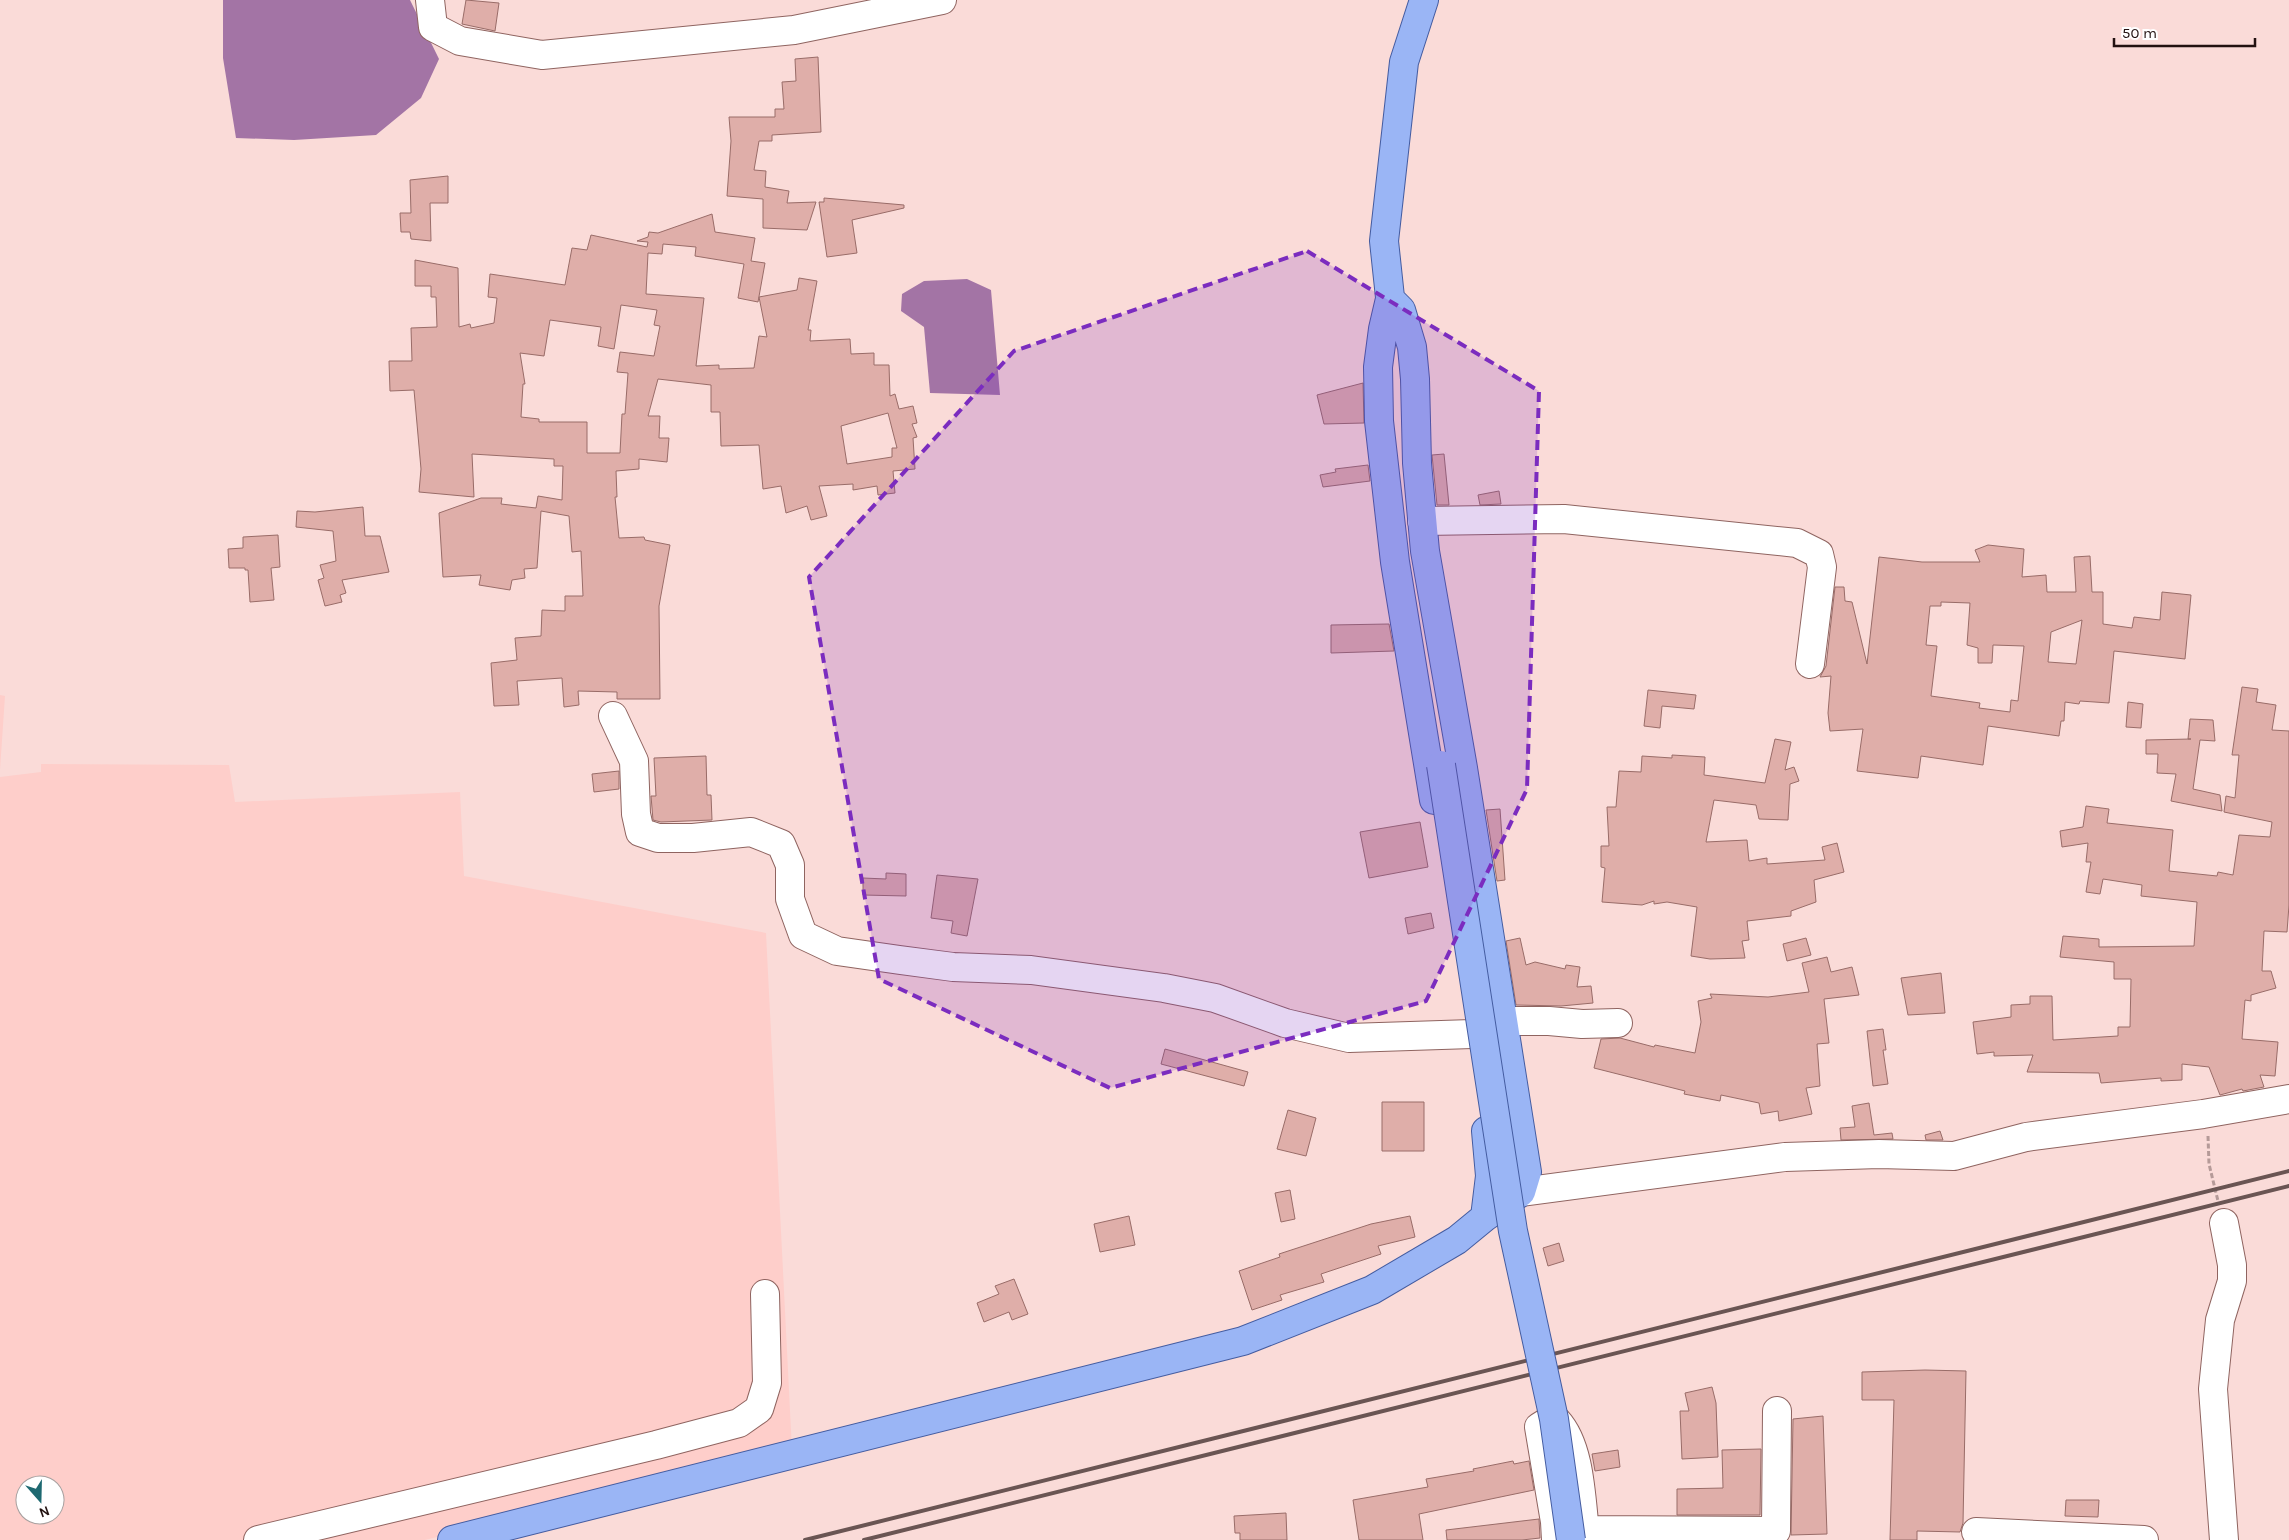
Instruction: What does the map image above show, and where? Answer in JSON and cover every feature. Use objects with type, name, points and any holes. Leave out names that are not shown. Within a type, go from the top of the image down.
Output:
[{"type":"main road","points":[[1424,0],[1404,62],[1384,241],[1394,336],[1403,507],[1415,611],[1441,765],[1513,1231],[1580,1537]]},
{"type":"main road","points":[[452,1540],[837,1445],[1243,1341],[1372,1290],[1457,1240],[1485,1217],[1521,1192],[1527,1172],[1461,759],[1425,550],[1417,463],[1412,347],[1401,310],[1390,299]]},
{"type":"main road","points":[[1390,299],[1383,329],[1378,367],[1379,422],[1395,562],[1483,1100],[1490,1176],[1485,1217]]},
{"type":"street","points":[[430,0],[433,27],[460,41],[542,55],[794,30],[942,0]]},
{"type":"street","points":[[1422,521],[1564,519],[1797,543],[1819,554],[1822,568],[1810,664]]},
{"type":"street","points":[[613,716],[634,761],[636,814],[640,832],[658,838],[693,838],[751,832],[781,844],[790,865],[790,899],[803,935],[837,950],[953,967],[1031,970],[1164,988],[1215,998],[1286,1023],[1349,1038],[1472,1034],[1516,1021],[1582,1024],[1618,1023]]},
{"type":"street","points":[[1521,1192],[1785,1157],[1879,1154],[1954,1156],[2026,1137],[2203,1114],[2289,1100]]},
{"type":"street","points":[[2224,1224],[2232,1265],[2232,1281],[2220,1320],[2213,1389],[2224,1540]]},
{"type":"street","points":[[258,1540],[647,1447],[739,1423],[759,1409],[767,1383],[765,1294]]},
{"type":"street","points":[[1556,1540],[1555,1522],[1539,1427],[1547,1422],[1557,1421],[1562,1427],[1572,1451],[1579,1479],[1580,1537],[1776,1531],[1777,1411]]},
{"type":"street","points":[[1976,1532],[2144,1540]]},
{"type":"path","points":[[2203,1114],[2208,1134],[2210,1176],[2224,1224]]},
{"type":"highlighted area","points":[[1307,251],[1539,391],[1527,789],[1426,1001],[1110,1088],[879,979],[809,577],[1014,351]]},
{"type":"shaded area","points":[[223,0],[410,0],[439,59],[421,98],[376,135],[294,140],[236,138],[223,58]]},
{"type":"shaded area","points":[[967,279],[991,290],[1000,395],[930,393],[924,327],[901,311],[902,294],[924,281]]},
{"type":"shaded area","points":[[0,695],[5,696],[0,770]]},
{"type":"shaded area","points":[[41,764],[229,765],[235,802],[460,792],[464,876],[766,933],[792,1450],[425,1540],[0,1540],[0,777],[41,772]]},
{"type":"building","points":[[466,0],[499,3],[495,31],[462,24]]},
{"type":"building","points":[[818,57],[821,132],[772,135],[772,141],[759,141],[754,170],[766,171],[765,187],[789,191],[787,203],[816,202],[807,230],[763,228],[763,199],[727,196],[731,141],[729,117],[775,117],[775,109],[784,109],[782,82],[796,81],[795,59]]},
{"type":"building","points":[[448,176],[448,203],[430,203],[431,241],[411,239],[410,232],[401,232],[400,213],[411,213],[410,180]]},
{"type":"building","points":[[824,198],[904,205],[904,208],[852,220],[857,253],[827,257],[819,202],[824,202]]},
{"type":"building","points":[[712,214],[715,232],[755,238],[751,261],[765,263],[758,302],[738,298],[744,264],[695,256],[696,247],[663,244],[662,254],[648,253],[646,294],[704,298],[696,366],[719,365],[719,369],[754,368],[759,336],[767,337],[759,297],[797,290],[799,278],[817,281],[808,330],[811,330],[810,341],[850,339],[851,354],[874,353],[874,365],[889,365],[890,396],[895,394],[899,409],[913,406],[917,423],[912,424],[917,437],[913,438],[915,469],[893,471],[895,493],[878,495],[877,486],[853,490],[853,484],[819,486],[827,516],[811,520],[807,506],[786,513],[781,486],[763,489],[759,445],[721,446],[720,412],[711,412],[711,385],[658,379],[648,416],[660,416],[659,438],[669,438],[667,462],[639,459],[639,469],[616,471],[617,497],[615,497],[619,538],[644,537],[645,540],[670,545],[659,606],[660,699],[617,699],[617,692],[578,691],[579,705],[564,707],[562,678],[517,681],[519,705],[494,706],[491,663],[517,660],[515,638],[541,636],[542,610],[565,611],[565,596],[583,596],[581,551],[572,552],[569,516],[541,511],[537,568],[524,569],[525,578],[512,580],[510,590],[479,585],[481,575],[443,577],[439,513],[481,498],[502,498],[501,504],[536,508],[538,496],[562,500],[563,466],[554,466],[554,459],[472,454],[474,497],[419,492],[421,469],[414,390],[390,391],[389,361],[412,361],[411,328],[437,327],[436,297],[431,297],[431,286],[415,286],[415,260],[458,268],[459,327],[470,324],[471,328],[494,323],[497,298],[488,297],[490,274],[565,285],[572,248],[587,250],[591,235],[647,247],[648,242],[637,241],[648,237],[649,232],[658,233]],"holes":[[[621,305],[657,310],[654,325],[660,326],[654,356],[620,352],[617,372],[628,373],[625,414],[622,414],[620,453],[587,453],[587,422],[539,422],[539,419],[521,417],[523,384],[525,384],[520,353],[544,356],[550,320],[601,327],[598,346],[614,349]],[[888,413],[897,448],[892,448],[892,457],[847,464],[841,426]]]},
{"type":"building","points":[[1363,383],[1364,423],[1324,424],[1317,395]]},
{"type":"building","points":[[1444,454],[1449,505],[1437,505],[1432,455]]},
{"type":"building","points":[[1368,465],[1370,481],[1323,487],[1320,475],[1336,472],[1335,469]]},
{"type":"building","points":[[1499,491],[1501,504],[1480,505],[1478,495]]},
{"type":"building","points":[[363,507],[365,536],[380,536],[389,572],[342,580],[346,593],[340,595],[342,602],[325,606],[318,580],[324,578],[320,565],[336,561],[333,531],[296,527],[297,511],[315,512]]},
{"type":"building","points":[[278,535],[280,567],[271,568],[274,600],[250,602],[248,570],[245,570],[245,568],[229,568],[228,549],[243,548],[243,537]]},
{"type":"building","points":[[1988,545],[2024,549],[2022,577],[2046,575],[2047,592],[2076,592],[2074,557],[2090,556],[2092,592],[2103,592],[2103,624],[2132,628],[2134,617],[2160,620],[2162,592],[2191,595],[2185,659],[2114,651],[2109,703],[2080,701],[2079,704],[2065,702],[2064,721],[2061,721],[2059,736],[1988,726],[1983,765],[1921,756],[1918,778],[1857,771],[1863,729],[1830,731],[1828,713],[1831,676],[1820,677],[1826,666],[1835,587],[1844,587],[1845,601],[1852,602],[1867,664],[1879,557],[1922,562],[1980,562],[1975,550]],"holes":[[[1941,602],[1970,603],[1967,645],[1978,648],[1978,663],[1992,663],[1993,645],[2024,646],[2018,701],[2011,700],[2010,712],[1979,708],[1980,703],[1931,696],[1937,646],[1926,645],[1930,606],[1941,606]],[[2082,620],[2076,664],[2048,662],[2051,632]]]},
{"type":"building","points":[[1389,624],[1394,651],[1331,653],[1331,625]]},
{"type":"building","points":[[2242,687],[2258,689],[2256,702],[2276,705],[2272,730],[2289,731],[2289,905],[2287,932],[2264,931],[2262,971],[2271,971],[2276,988],[2251,995],[2251,1001],[2245,1000],[2242,1039],[2278,1042],[2275,1076],[2260,1075],[2264,1087],[2243,1091],[2242,1089],[2220,1095],[2209,1067],[2182,1064],[2182,1080],[2161,1081],[2161,1078],[2101,1083],[2099,1073],[2027,1072],[2033,1055],[1994,1056],[1994,1052],[1977,1054],[1973,1022],[2011,1017],[2011,1005],[2030,1004],[2030,996],[2052,996],[2053,1040],[2118,1036],[2118,1027],[2130,1027],[2131,979],[2114,979],[2114,962],[2060,957],[2063,936],[2099,939],[2099,947],[2194,946],[2197,902],[2141,896],[2142,885],[2103,879],[2100,894],[2086,892],[2091,862],[2086,862],[2088,843],[2062,847],[2060,831],[2083,827],[2086,806],[2109,809],[2107,823],[2173,830],[2169,871],[2217,876],[2218,872],[2233,875],[2239,835],[2270,837],[2272,822],[2224,812],[2226,796],[2235,798],[2239,755],[2232,755]]},
{"type":"building","points":[[1648,690],[1696,695],[1694,709],[1662,706],[1660,728],[1644,726]]},
{"type":"building","points":[[2128,702],[2143,704],[2141,728],[2126,727]]},
{"type":"building","points":[[2190,719],[2213,720],[2215,741],[2200,740],[2193,789],[2220,795],[2222,811],[2171,801],[2176,774],[2157,773],[2158,754],[2146,754],[2146,740],[2191,739],[2188,739]]},
{"type":"building","points":[[1775,739],[1791,742],[1785,770],[1794,767],[1799,781],[1790,784],[1788,820],[1759,819],[1756,805],[1714,800],[1706,842],[1747,840],[1749,861],[1767,858],[1767,864],[1825,860],[1822,847],[1837,843],[1844,872],[1814,880],[1816,902],[1791,911],[1791,916],[1747,921],[1749,940],[1742,941],[1745,958],[1710,959],[1691,956],[1697,907],[1667,902],[1654,904],[1654,901],[1642,905],[1602,902],[1605,868],[1601,867],[1601,846],[1609,846],[1607,807],[1616,807],[1619,771],[1641,772],[1642,756],[1672,758],[1672,755],[1705,757],[1704,775],[1765,783]]},
{"type":"building","points":[[706,756],[707,795],[711,795],[712,820],[661,822],[653,820],[651,796],[656,796],[654,758]]},
{"type":"building","points":[[619,771],[619,789],[594,792],[592,774]]},
{"type":"building","points":[[1500,809],[1505,880],[1497,881],[1486,810]]},
{"type":"building","points":[[1420,822],[1428,867],[1369,878],[1360,832]]},
{"type":"building","points":[[886,873],[906,874],[906,896],[863,895],[863,878],[886,879]]},
{"type":"building","points":[[937,875],[978,879],[967,936],[951,933],[953,921],[931,918]]},
{"type":"building","points":[[1431,913],[1434,928],[1408,934],[1405,918]]},
{"type":"building","points":[[1520,938],[1526,965],[1535,962],[1565,969],[1566,965],[1580,967],[1577,987],[1591,986],[1593,1003],[1561,1006],[1516,1005],[1506,941]]},
{"type":"building","points":[[1806,938],[1811,955],[1787,961],[1783,944]]},
{"type":"building","points":[[1827,957],[1831,972],[1852,967],[1859,995],[1824,999],[1829,1043],[1817,1044],[1820,1086],[1806,1088],[1812,1114],[1779,1121],[1778,1111],[1761,1114],[1759,1103],[1721,1095],[1720,1101],[1684,1094],[1685,1091],[1594,1068],[1601,1039],[1620,1038],[1654,1047],[1655,1045],[1695,1053],[1701,1022],[1698,1001],[1712,998],[1710,994],[1768,997],[1809,992],[1802,963]]},
{"type":"building","points":[[1941,973],[1945,1013],[1908,1015],[1901,978]]},
{"type":"building","points":[[1883,1029],[1886,1050],[1883,1050],[1888,1084],[1873,1086],[1867,1031]]},
{"type":"building","points":[[1165,1049],[1248,1072],[1244,1086],[1161,1064]]},
{"type":"building","points":[[1382,1102],[1424,1102],[1424,1151],[1382,1151]]},
{"type":"building","points":[[1869,1103],[1874,1135],[1892,1133],[1893,1139],[1841,1140],[1840,1128],[1855,1127],[1852,1106]]},
{"type":"building","points":[[1288,1110],[1316,1118],[1306,1156],[1277,1149]]},
{"type":"building","points":[[1940,1131],[1943,1140],[1926,1140],[1925,1135]]},
{"type":"building","points":[[1290,1190],[1295,1219],[1281,1222],[1275,1193]]},
{"type":"building","points":[[1129,1216],[1135,1245],[1100,1252],[1094,1224]]},
{"type":"building","points":[[1410,1216],[1415,1237],[1378,1246],[1381,1254],[1321,1274],[1324,1282],[1280,1295],[1282,1300],[1252,1310],[1239,1271],[1280,1257],[1279,1254],[1371,1224]]},
{"type":"building","points":[[1559,1243],[1564,1261],[1548,1266],[1543,1248]]},
{"type":"building","points":[[1014,1279],[1028,1314],[1012,1320],[1009,1312],[984,1322],[977,1303],[999,1294],[995,1286]]},
{"type":"building","points":[[1966,1371],[1963,1523],[1960,1532],[1917,1531],[1917,1540],[1890,1540],[1894,1400],[1862,1400],[1862,1372]]},
{"type":"building","points":[[1712,1387],[1716,1403],[1718,1457],[1682,1459],[1680,1411],[1689,1411],[1685,1393]]},
{"type":"building","points":[[1823,1416],[1827,1534],[1791,1535],[1793,1419]]},
{"type":"building","points":[[1761,1449],[1760,1515],[1677,1515],[1677,1489],[1723,1488],[1722,1450]]},
{"type":"building","points":[[1618,1450],[1620,1467],[1595,1471],[1592,1454]]},
{"type":"building","points":[[1513,1461],[1514,1464],[1529,1461],[1534,1490],[1419,1514],[1423,1540],[1359,1540],[1353,1500],[1428,1487],[1426,1479],[1474,1471],[1473,1469]]},
{"type":"building","points":[[2066,1500],[2099,1500],[2098,1517],[2065,1516]]},
{"type":"building","points":[[1286,1513],[1287,1540],[1240,1540],[1240,1533],[1235,1533],[1234,1516]]},
{"type":"building","points":[[1539,1519],[1540,1538],[1522,1540],[1447,1540],[1446,1530]]},
{"type":"railway","points":[[805,1540],[2289,1171]]},
{"type":"railway","points":[[864,1540],[2289,1186]]}]
